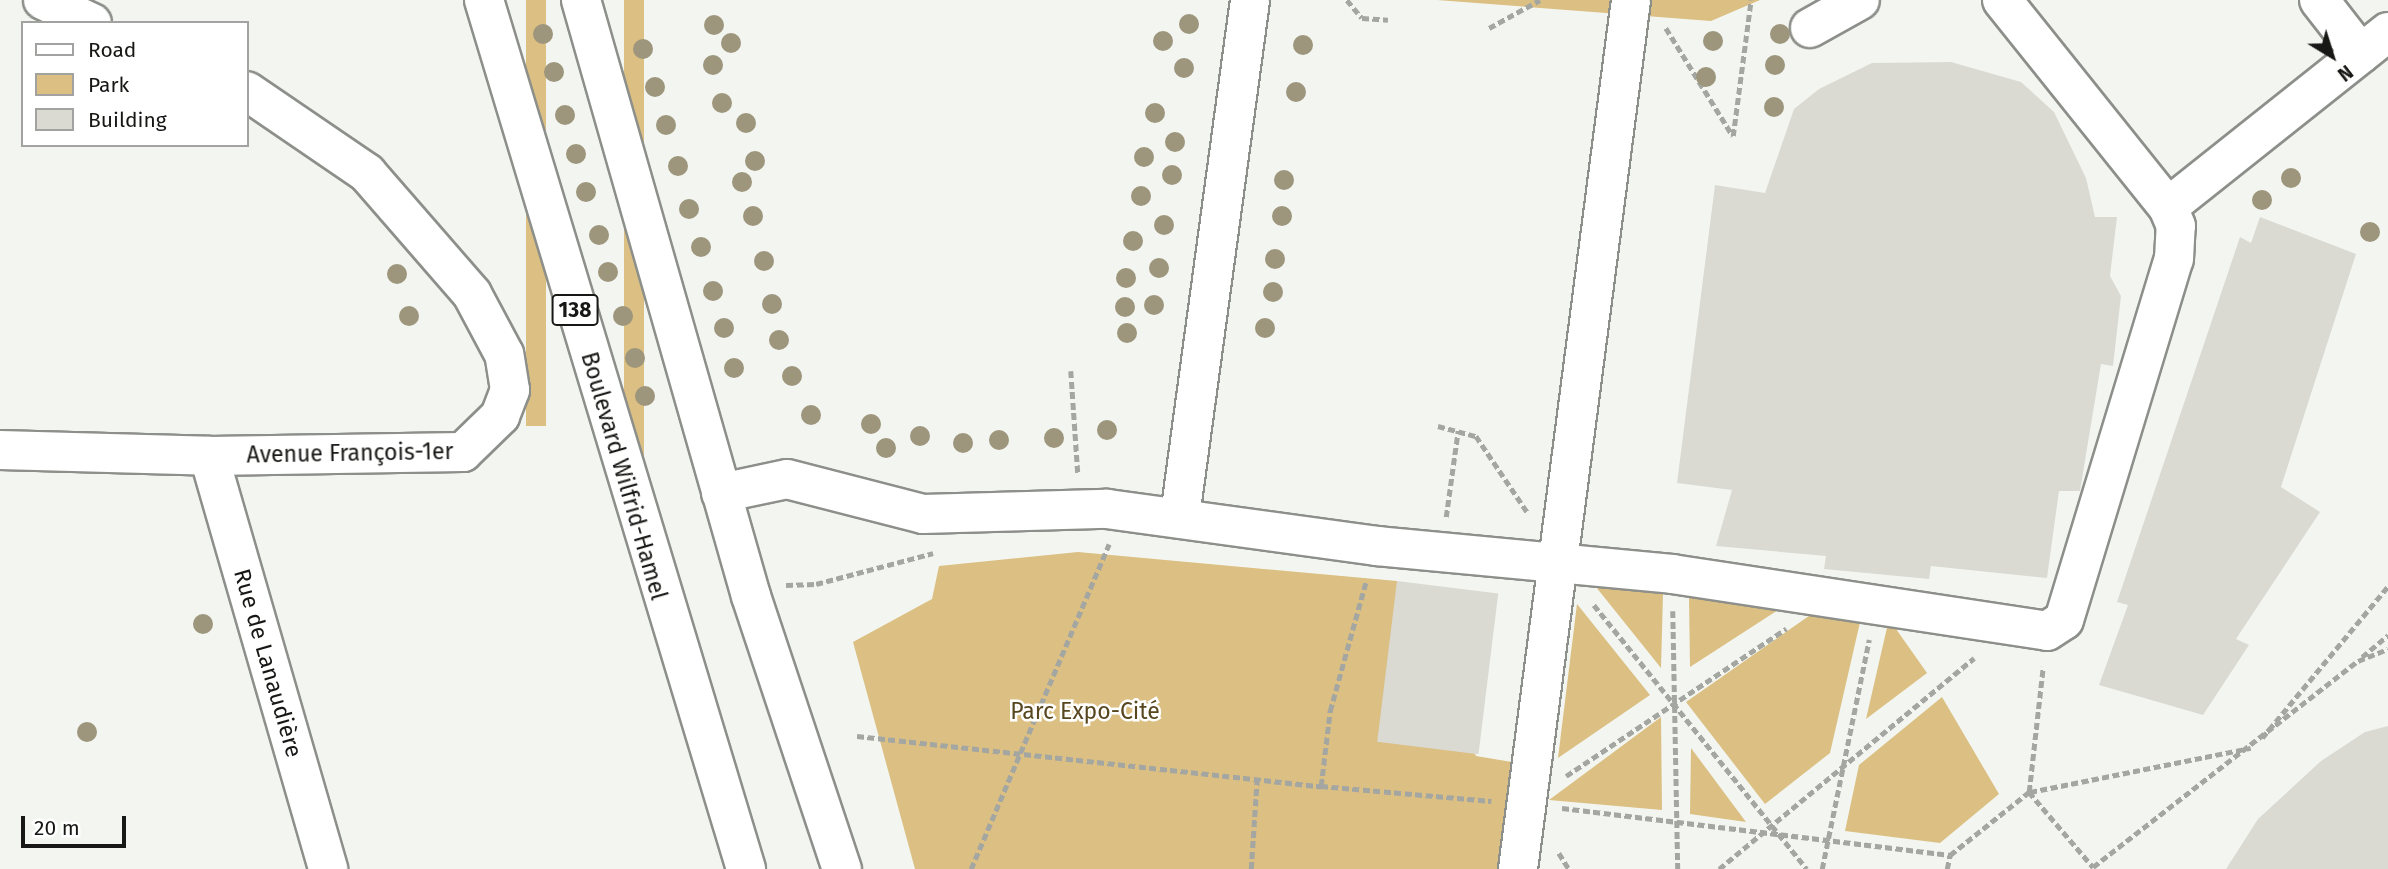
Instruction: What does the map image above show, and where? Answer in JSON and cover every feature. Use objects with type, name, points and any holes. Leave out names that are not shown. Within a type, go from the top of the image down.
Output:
[{"type":"street","points":[[43,0],[88,21]]},
{"type":"street","name":"Boulevard Wilfrid-Hamel","points":[[484,0],[746,869]]},
{"type":"street","points":[[581,0],[721,493],[842,869]]},
{"type":"street","points":[[1180,516],[1250,0]]},
{"type":"street","points":[[1518,869],[1524,804],[1560,562],[1631,0]]},
{"type":"street","points":[[1810,28],[1860,0]]},
{"type":"street","points":[[721,493],[787,479],[923,514],[1093,508],[1180,516],[1442,552],[1672,574],[2030,628],[2064,620],[2174,260],[2176,226],[2168,207],[2002,0]]},
{"type":"street","points":[[2168,207],[2374,43],[2319,0]]},
{"type":"street","name":"Avenue François-1er","points":[[0,450],[209,456],[463,452],[484,438],[510,390],[504,354],[472,294],[436,249],[367,173],[248,93]]},
{"type":"street","name":"Rue de Lanaudière","points":[[209,456],[328,869]]},
{"type":"path","points":[[1347,0],[1362,18],[1388,20]]},
{"type":"path","points":[[1489,28],[1540,0]]},
{"type":"path","points":[[1663,23],[1733,136],[1751,0]]},
{"type":"path","points":[[971,869],[1019,749],[1110,546],[1093,508],[1071,371]]},
{"type":"path","points":[[1438,426],[1476,436],[1530,516]]},
{"type":"path","points":[[1442,552],[1458,431]]},
{"type":"path","points":[[1096,546],[1123,547]]},
{"type":"path","points":[[786,585],[948,552]]},
{"type":"path","points":[[1560,562],[1807,869]]},
{"type":"path","points":[[1321,786],[1330,711],[1370,567]]},
{"type":"path","points":[[1672,574],[1678,869]]},
{"type":"path","points":[[1947,869],[1950,855],[2029,792],[2253,748],[2388,586]]},
{"type":"path","points":[[1524,804],[1831,598]]},
{"type":"path","points":[[1822,869],[1877,605]]},
{"type":"path","points":[[1719,869],[1843,766],[2030,628]]},
{"type":"path","points":[[2030,628],[2029,792],[2094,867],[2253,748],[2388,635]]},
{"type":"path","points":[[2358,661],[2388,649]]},
{"type":"path","points":[[857,736],[1019,749],[1257,779],[1524,804],[1950,855]]},
{"type":"path","points":[[1251,869],[1257,779]]},
{"type":"green space","points":[[526,0],[546,0],[546,426],[526,426]]},
{"type":"green space","points":[[624,0],[644,0],[644,476],[624,476]]},
{"type":"green space","points":[[1437,0],[1760,0],[1711,21]]},
{"type":"green space","name":"Parc Expo-Cité","points":[[1078,552],[1397,581],[1476,756],[1518,763],[1505,869],[915,869],[853,642],[932,599],[939,566]]},
{"type":"green space","points":[[1596,587],[1663,594],[1661,668]]},
{"type":"green space","points":[[1689,597],[1781,608],[1690,667]]},
{"type":"green space","points":[[1577,604],[1650,695],[1558,758]]},
{"type":"green space","points":[[1816,611],[1861,618],[1830,753],[1765,804],[1686,702]]},
{"type":"green space","points":[[1889,619],[1927,673],[1866,719]]},
{"type":"green space","points":[[1942,697],[1999,794],[1940,843],[1845,831],[1859,765]]},
{"type":"green space","points":[[1661,717],[1662,810],[1549,800]]},
{"type":"green space","points":[[1691,748],[1746,822],[1690,814]]},
{"type":"building","points":[[1951,62],[2021,82],[2054,112],[2086,178],[2095,217],[2117,217],[2110,276],[2121,296],[2113,366],[2101,364],[2080,491],[2059,491],[2047,578],[1931,566],[1929,579],[1824,569],[1826,556],[1716,546],[1732,490],[1677,483],[1715,185],[1765,193],[1794,109],[1819,89],[1872,63]]},
{"type":"building","points":[[2260,217],[2356,254],[2281,487],[2320,512],[2236,639],[2249,645],[2203,715],[2099,685],[2128,605],[2117,602],[2240,237],[2251,243]]},
{"type":"building","points":[[1397,581],[1498,593],[1478,754],[1377,742]]},
{"type":"building","points":[[2388,726],[2388,869],[2226,869],[2258,819],[2321,761],[2365,732]]}]
